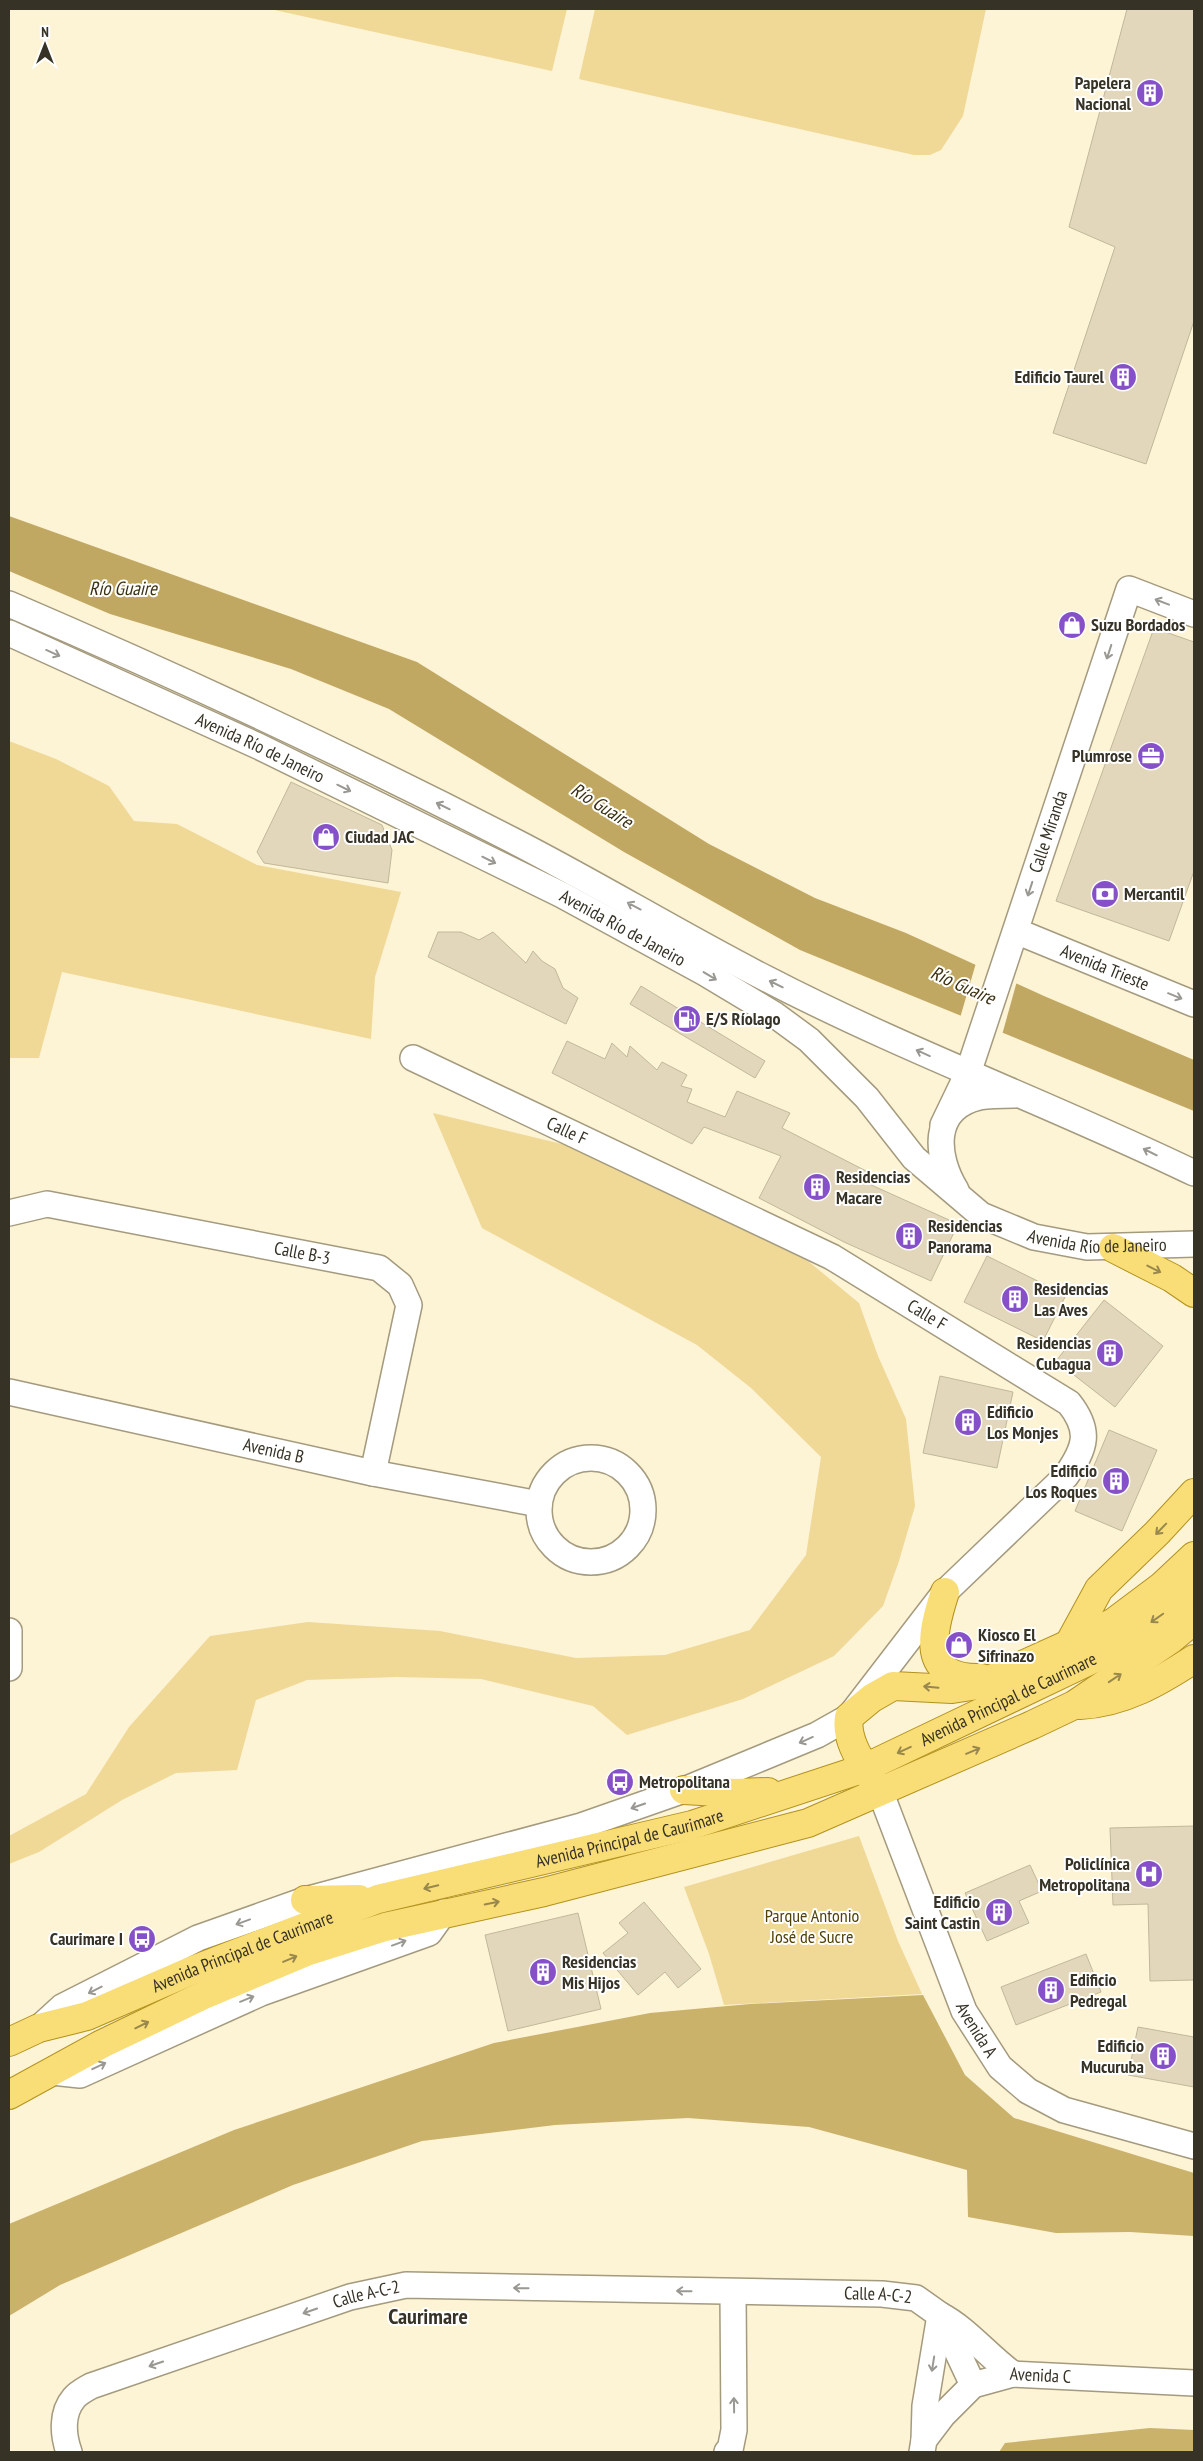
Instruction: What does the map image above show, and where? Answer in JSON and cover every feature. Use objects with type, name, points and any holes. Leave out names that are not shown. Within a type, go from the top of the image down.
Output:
[{"type":"main road","points":[[1113,1248],[1172,1278],[1194,1292]]},
{"type":"main road","points":[[1069,1644],[1099,1590],[1157,1534],[1194,1493]]},
{"type":"main road","points":[[572,1854],[595,1861],[858,1792],[880,1791],[850,1738],[847,1728],[849,1717],[872,1698],[893,1686],[952,1689],[978,1685],[1114,1622],[1162,1586],[1194,1556]]},
{"type":"main road","name":"Avenida Principal de Caurimare","points":[[9,2042],[39,2028],[87,2016],[193,1970],[378,1899],[692,1825],[866,1768],[1097,1657],[1155,1620],[1194,1587]]},
{"type":"main road","points":[[945,1592],[935,1621],[933,1638],[934,1652],[940,1664],[960,1675],[976,1678],[995,1677]]},
{"type":"main road","name":"Avenida Principal de Caurimare","points":[[9,2095],[102,2044],[206,1994],[306,1952],[385,1927],[444,1912],[544,1892],[808,1822],[1074,1705],[1170,1640],[1194,1620]]},
{"type":"main road","points":[[1074,1705],[1102,1704],[1132,1695],[1194,1659]]},
{"type":"main road","points":[[684,1790],[735,1793],[799,1791]]},
{"type":"main road","points":[[305,1900],[378,1899]]},
{"type":"street","name":"Calle Miranda","points":[[943,1125],[968,1073],[1130,589],[1194,614]]},
{"type":"street","name":"Avenida Río de Janeiro","points":[[9,604],[264,718],[512,840],[765,978],[833,1012],[1019,1096],[1087,1123],[1194,1174]]},
{"type":"street","name":"Avenida Río de Janeiro","points":[[9,633],[267,750],[562,895],[705,973],[775,1015],[809,1040],[867,1098],[914,1158],[980,1215],[1034,1237],[1088,1247],[1113,1248],[1194,1244]]},
{"type":"street","name":"Avenida Trieste","points":[[1015,936],[1194,1004]]},
{"type":"street","name":"Calle F","points":[[413,1058],[832,1257],[1069,1403],[1080,1417],[1085,1438],[1079,1457],[1066,1476],[945,1592],[849,1717]]},
{"type":"street","points":[[962,1201],[948,1178],[942,1162],[940,1136],[943,1125],[955,1110],[978,1097],[1019,1096]]},
{"type":"street","name":"Calle B-3","points":[[9,1213],[47,1204],[379,1268],[400,1285],[409,1305],[373,1473]]},
{"type":"street","name":"Avenida B","points":[[9,1392],[373,1473],[539,1504]]},
{"type":"street","points":[[592,1458],[610,1461],[625,1470],[642,1495],[644,1510],[640,1530],[625,1550],[614,1557],[594,1562],[576,1560],[562,1553],[548,1540],[540,1523],[539,1504],[547,1482],[557,1470],[575,1461],[592,1458]]},
{"type":"street","points":[[9,1631],[9,1668]]},
{"type":"street","name":"Avenida Principal de Caurimare","points":[[39,2028],[62,2007],[198,1938],[305,1900],[581,1826],[684,1790],[782,1751],[817,1736],[849,1717]]},
{"type":"street","name":"Avenida A","points":[[880,1791],[964,2011],[1000,2067],[1028,2090],[1064,2110],[1194,2146]]},
{"type":"street","name":"Calle A-C-2","points":[[70,2452],[64,2436],[65,2418],[74,2397],[91,2386],[350,2297],[406,2285],[882,2294],[916,2298],[940,2316],[973,2385]]},
{"type":"street","points":[[727,2452],[730,2450],[734,2430],[732,2292]]},
{"type":"street","points":[[923,2446],[925,2406],[940,2316],[954,2323],[1012,2374]]},
{"type":"street","name":"Avenida C","points":[[923,2446],[943,2414],[973,2385],[1012,2374],[1194,2383]]},
{"type":"green space","points":[[270,9],[567,9],[552,71]]},
{"type":"green space","points":[[595,9],[986,9],[963,116],[941,150],[930,155],[914,155],[579,79]]},
{"type":"green space","points":[[9,741],[56,759],[109,786],[134,821],[177,824],[257,865],[401,892],[375,977],[371,1039],[62,972],[39,1058],[9,1058]]},
{"type":"green space","points":[[433,1113],[566,1145],[808,1261],[859,1303],[878,1356],[906,1419],[915,1506],[899,1561],[883,1606],[834,1656],[743,1699],[627,1735],[593,1706],[481,1679],[397,1677],[307,1680],[256,1700],[237,1770],[176,1773],[122,1800],[39,1852],[9,1864],[9,1836],[86,1794],[129,1727],[210,1636],[308,1622],[440,1631],[576,1658],[665,1655],[750,1630],[806,1555],[821,1457],[751,1388],[697,1345],[482,1228]]},
{"type":"green space","name":"Parque Antonio José de Sucre","points":[[859,1836],[898,1941],[922,1994],[724,2005],[709,1954],[684,1887]]},
{"type":"shaded area","points":[[923,1995],[965,2075],[1014,2118],[1194,2173],[1194,2236],[1130,2232],[1056,2233],[968,2217],[967,2170],[809,2127],[688,2118],[555,2125],[422,2141],[293,2185],[60,2285],[9,2316],[9,2224],[234,2130],[494,2043],[650,2013],[750,2004]]},
{"type":"shaded area","points":[[1150,2428],[1194,2430],[1194,2452],[999,2452],[1005,2443]]},
{"type":"water","name":"Río Guaire","points":[[9,516],[417,662],[709,844],[815,898],[906,933],[1044,996],[1194,1060],[1194,1111],[800,950],[624,852],[389,709],[291,669],[110,614],[9,571]]},
{"type":"pier","points":[[976,963],[1017,981],[1002,1035],[960,1018]]},
{"type":"building","points":[[1127,9],[1194,9],[1194,321],[1146,464],[1053,433],[1115,247],[1069,227]]},
{"type":"building","name":"Plumrose","points":[[1154,628],[1194,642],[1194,871],[1169,941],[1056,901]]},
{"type":"building","name":"Ciudad JAC","points":[[291,782],[382,825],[392,850],[388,883],[264,863],[257,852]]},
{"type":"building","points":[[438,932],[461,932],[479,940],[493,932],[526,963],[533,951],[542,961],[555,969],[563,988],[578,998],[566,1024],[428,957]]},
{"type":"building","points":[[641,986],[765,1061],[755,1078],[630,1004]]},
{"type":"building","points":[[567,1041],[605,1059],[612,1043],[627,1057],[630,1046],[657,1070],[662,1062],[687,1075],[681,1086],[692,1089],[687,1102],[725,1117],[737,1091],[790,1113],[782,1128],[874,1175],[869,1184],[958,1224],[931,1281],[844,1242],[759,1198],[781,1156],[704,1127],[692,1144],[552,1073]]},
{"type":"building","name":"Residencias Las Aves","points":[[987,1256],[1066,1295],[1043,1341],[964,1302]]},
{"type":"building","name":"Residencias Cubagua","points":[[1104,1300],[1163,1346],[1115,1407],[1056,1361]]},
{"type":"building","name":"Edificio Los Monjes","points":[[940,1376],[1013,1392],[997,1468],[923,1453]]},
{"type":"building","name":"Edificio Los Roques","points":[[1109,1430],[1157,1450],[1122,1531],[1075,1511]]},
{"type":"building","points":[[1194,1826],[1194,1980],[1150,1981],[1148,1904],[1113,1905],[1110,1828]]},
{"type":"building","name":"Edificio Saint Castin","points":[[1030,1865],[1042,1891],[1019,1901],[1029,1923],[987,1941],[965,1893]]},
{"type":"building","points":[[644,1902],[701,1969],[678,1988],[665,1972],[638,1995],[603,1953],[628,1933],[619,1923]]},
{"type":"building","name":"Residencias Mis Hijos","points":[[578,1913],[601,2009],[508,2031],[485,1935]]},
{"type":"building","name":"Edificio Pedregal","points":[[1086,1954],[1101,1992],[1016,2025],[1001,1987]]},
{"type":"building","name":"Edificio Mucuruba","points":[[1138,2027],[1194,2037],[1194,2087],[1128,2075]]},
{"type":"place","name":"Papelera Nacional","points":[[1150,93]]},
{"type":"place","name":"Edificio Taurel","points":[[1123,377]]},
{"type":"place","name":"Suzu Bordados","points":[[1072,625]]},
{"type":"place","name":"Plumrose","points":[[1151,756]]},
{"type":"place","name":"Ciudad JAC","points":[[326,837]]},
{"type":"place","name":"Mercantil","points":[[1105,894]]},
{"type":"place","name":"E/S Ríolago","points":[[687,1019]]},
{"type":"place","name":"Residencias Macare","points":[[817,1187]]},
{"type":"place","name":"Residencias Panorama","points":[[909,1236]]},
{"type":"place","name":"Residencias Las Aves","points":[[1015,1299]]},
{"type":"place","name":"Residencias Cubagua","points":[[1110,1353]]},
{"type":"place","name":"Edificio Los Monjes","points":[[968,1422]]},
{"type":"place","name":"Edificio Los Roques","points":[[1116,1481]]},
{"type":"place","name":"Kiosco El Sifrinazo","points":[[959,1645]]},
{"type":"place","name":"Metropolitana","points":[[620,1782]]},
{"type":"place","name":"Policlínica Metropolitana","points":[[1149,1874]]},
{"type":"place","name":"Edificio Saint Castin","points":[[999,1912]]},
{"type":"place","name":"Caurimare I","points":[[142,1939]]},
{"type":"place","name":"Residencias Mis Hijos","points":[[543,1972]]},
{"type":"place","name":"Edificio Pedregal","points":[[1051,1990]]},
{"type":"place","name":"Edificio Mucuruba","points":[[1163,2056]]},
{"type":"district","name":"Caurimare","points":[[428,2316]]}]
